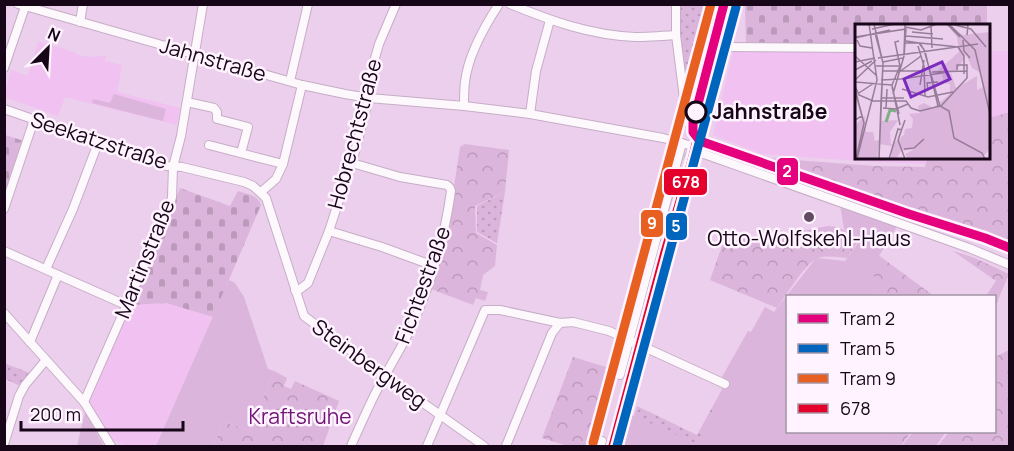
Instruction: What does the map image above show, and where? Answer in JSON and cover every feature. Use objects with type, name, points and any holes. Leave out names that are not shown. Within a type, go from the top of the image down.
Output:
[{"type":"main road","points":[[613,447],[696,147],[731,4]]},
{"type":"street","points":[[80,21],[83,4]]},
{"type":"street","name":"Martinstraße","points":[[84,402],[168,211],[172,196],[173,166],[181,136],[203,4]]},
{"type":"street","points":[[290,81],[308,4]]},
{"type":"street","name":"Hobrechtstraße","points":[[295,290],[308,282],[329,231],[352,162],[369,98],[371,72],[379,44],[396,4]]},
{"type":"street","points":[[510,4],[550,20],[594,32],[634,37],[676,35]]},
{"type":"street","points":[[676,4],[676,35],[687,122]]},
{"type":"street","points":[[464,106],[465,81],[471,57],[497,5]]},
{"type":"street","points":[[4,68],[21,6]]},
{"type":"street","name":"Jahnstraße","points":[[21,6],[302,85],[345,94],[530,114],[663,138],[696,147],[704,154],[969,248],[1010,265]]},
{"type":"street","points":[[530,114],[536,71],[550,20]]},
{"type":"street","points":[[721,47],[855,48]]},
{"type":"street","points":[[261,192],[276,179],[283,164],[302,85]]},
{"type":"street","points":[[187,102],[214,108],[217,112],[217,119],[248,127],[241,153]]},
{"type":"street","name":"Seekatzstraße","points":[[4,109],[167,166],[182,167],[244,182],[261,192]]},
{"type":"street","points":[[4,209],[34,120]]},
{"type":"street","points":[[46,269],[73,210],[99,143]]},
{"type":"street","points":[[620,375],[682,143]]},
{"type":"street","points":[[208,145],[283,164]]},
{"type":"street","name":"Fichtestraße","points":[[351,447],[366,411],[408,333],[434,266],[451,191],[449,186],[400,177],[352,162]]},
{"type":"street","name":"Steinbergweg","points":[[261,192],[266,198],[304,316],[484,447]]},
{"type":"street","points":[[329,231],[434,266]]},
{"type":"street","points":[[4,250],[126,305]]},
{"type":"street","points":[[30,342],[58,275]]},
{"type":"street","points":[[427,447],[485,310],[500,310],[560,323],[573,322],[590,325],[609,331],[725,384]]},
{"type":"street","points":[[4,313],[84,402],[111,447]]},
{"type":"street","points":[[506,447],[552,333],[560,323]]},
{"type":"street","points":[[4,444],[19,396],[25,385],[46,360]]},
{"type":"shaded area","points":[[38,41],[77,53],[77,55],[106,56],[105,61],[122,65],[117,92],[180,108],[177,125],[65,97],[58,116],[5,97],[11,70],[28,76]]},
{"type":"shaded area","points":[[855,51],[855,159],[926,159],[925,164],[762,154],[713,135],[733,52]]},
{"type":"shaded area","points":[[990,51],[1010,51],[1009,112],[990,119]]},
{"type":"shaded area","points":[[166,303],[213,317],[156,446],[128,446],[110,439],[89,404],[131,305]]},
{"type":"green space","points":[[680,5],[716,5],[696,97],[685,97],[679,35]]},
{"type":"green space","points":[[745,5],[987,5],[987,24],[855,24],[855,44],[746,44]]},
{"type":"green space","points":[[114,94],[166,109],[163,121],[92,103],[93,99],[110,103]]},
{"type":"green space","points":[[1009,112],[1009,242],[976,229],[768,161],[767,158],[875,166],[925,167],[927,159],[990,159],[990,118]]},
{"type":"green space","points":[[5,135],[24,141],[5,196]]},
{"type":"green space","points":[[465,144],[509,150],[505,192],[475,206],[476,233],[497,245],[495,266],[483,275],[480,290],[488,292],[485,301],[476,298],[473,305],[431,289],[452,200],[460,147]]},
{"type":"green space","points":[[180,188],[230,206],[238,191],[255,197],[261,205],[213,317],[166,303],[131,305]]},
{"type":"green space","points":[[505,192],[497,243],[477,232],[477,206]]},
{"type":"green space","points":[[840,204],[898,225],[879,256],[881,257],[873,271],[879,295],[787,295],[816,258],[845,261],[861,239],[844,229]]},
{"type":"green space","points":[[828,226],[837,227],[861,237],[847,258],[832,256],[813,261],[777,308],[710,280],[723,243],[728,240],[780,235]]},
{"type":"green space","points":[[953,251],[975,258],[1009,274],[996,305],[996,295],[987,295],[996,281]]},
{"type":"green space","points":[[881,257],[933,295],[879,295],[872,271]]},
{"type":"green space","points":[[229,280],[235,283],[244,297],[268,369],[274,371],[249,430],[224,422],[213,446],[156,446]]},
{"type":"green space","points":[[786,297],[786,433],[888,433],[878,446],[624,446],[632,415],[697,444],[725,384],[726,380],[722,377],[748,331],[751,332],[765,307],[774,312]]},
{"type":"green space","points":[[1009,350],[1009,446],[938,446],[948,433],[996,433],[996,356]]},
{"type":"green space","points":[[573,357],[616,370],[596,446],[568,446],[542,438]]},
{"type":"green space","points":[[4,363],[30,373],[20,386],[5,379]]},
{"type":"green space","name":"Kraftsruhe","points":[[274,371],[287,378],[284,386],[291,389],[295,381],[339,401],[323,446],[213,446],[224,422],[249,430]]},
{"type":"green space","points":[[725,384],[730,445],[677,446],[631,426],[637,406],[697,435]]},
{"type":"green space","points":[[85,412],[104,446],[77,446]]},
{"type":"green space","points":[[888,433],[910,433],[901,446],[878,446]]},
{"type":"green space","points":[[912,433],[945,433],[936,446],[902,446]]},
{"type":"tram line","name":"9","points":[[593,443],[711,4]]},
{"type":"tram line","name":"2","points":[[724,4],[693,123],[693,132],[700,141],[1010,248]]},
{"type":"tram line","name":"5","points":[[617,446],[736,7]]},
{"type":"tram line","points":[[683,159],[695,144],[715,145]]},
{"type":"transit line","name":"678","points":[[613,446],[692,160],[731,4]]},
{"type":"place","name":"Jahnstraße","points":[[696,112]]},
{"type":"place","name":"Otto-Wolfskehl-Haus","points":[[809,217]]}]
